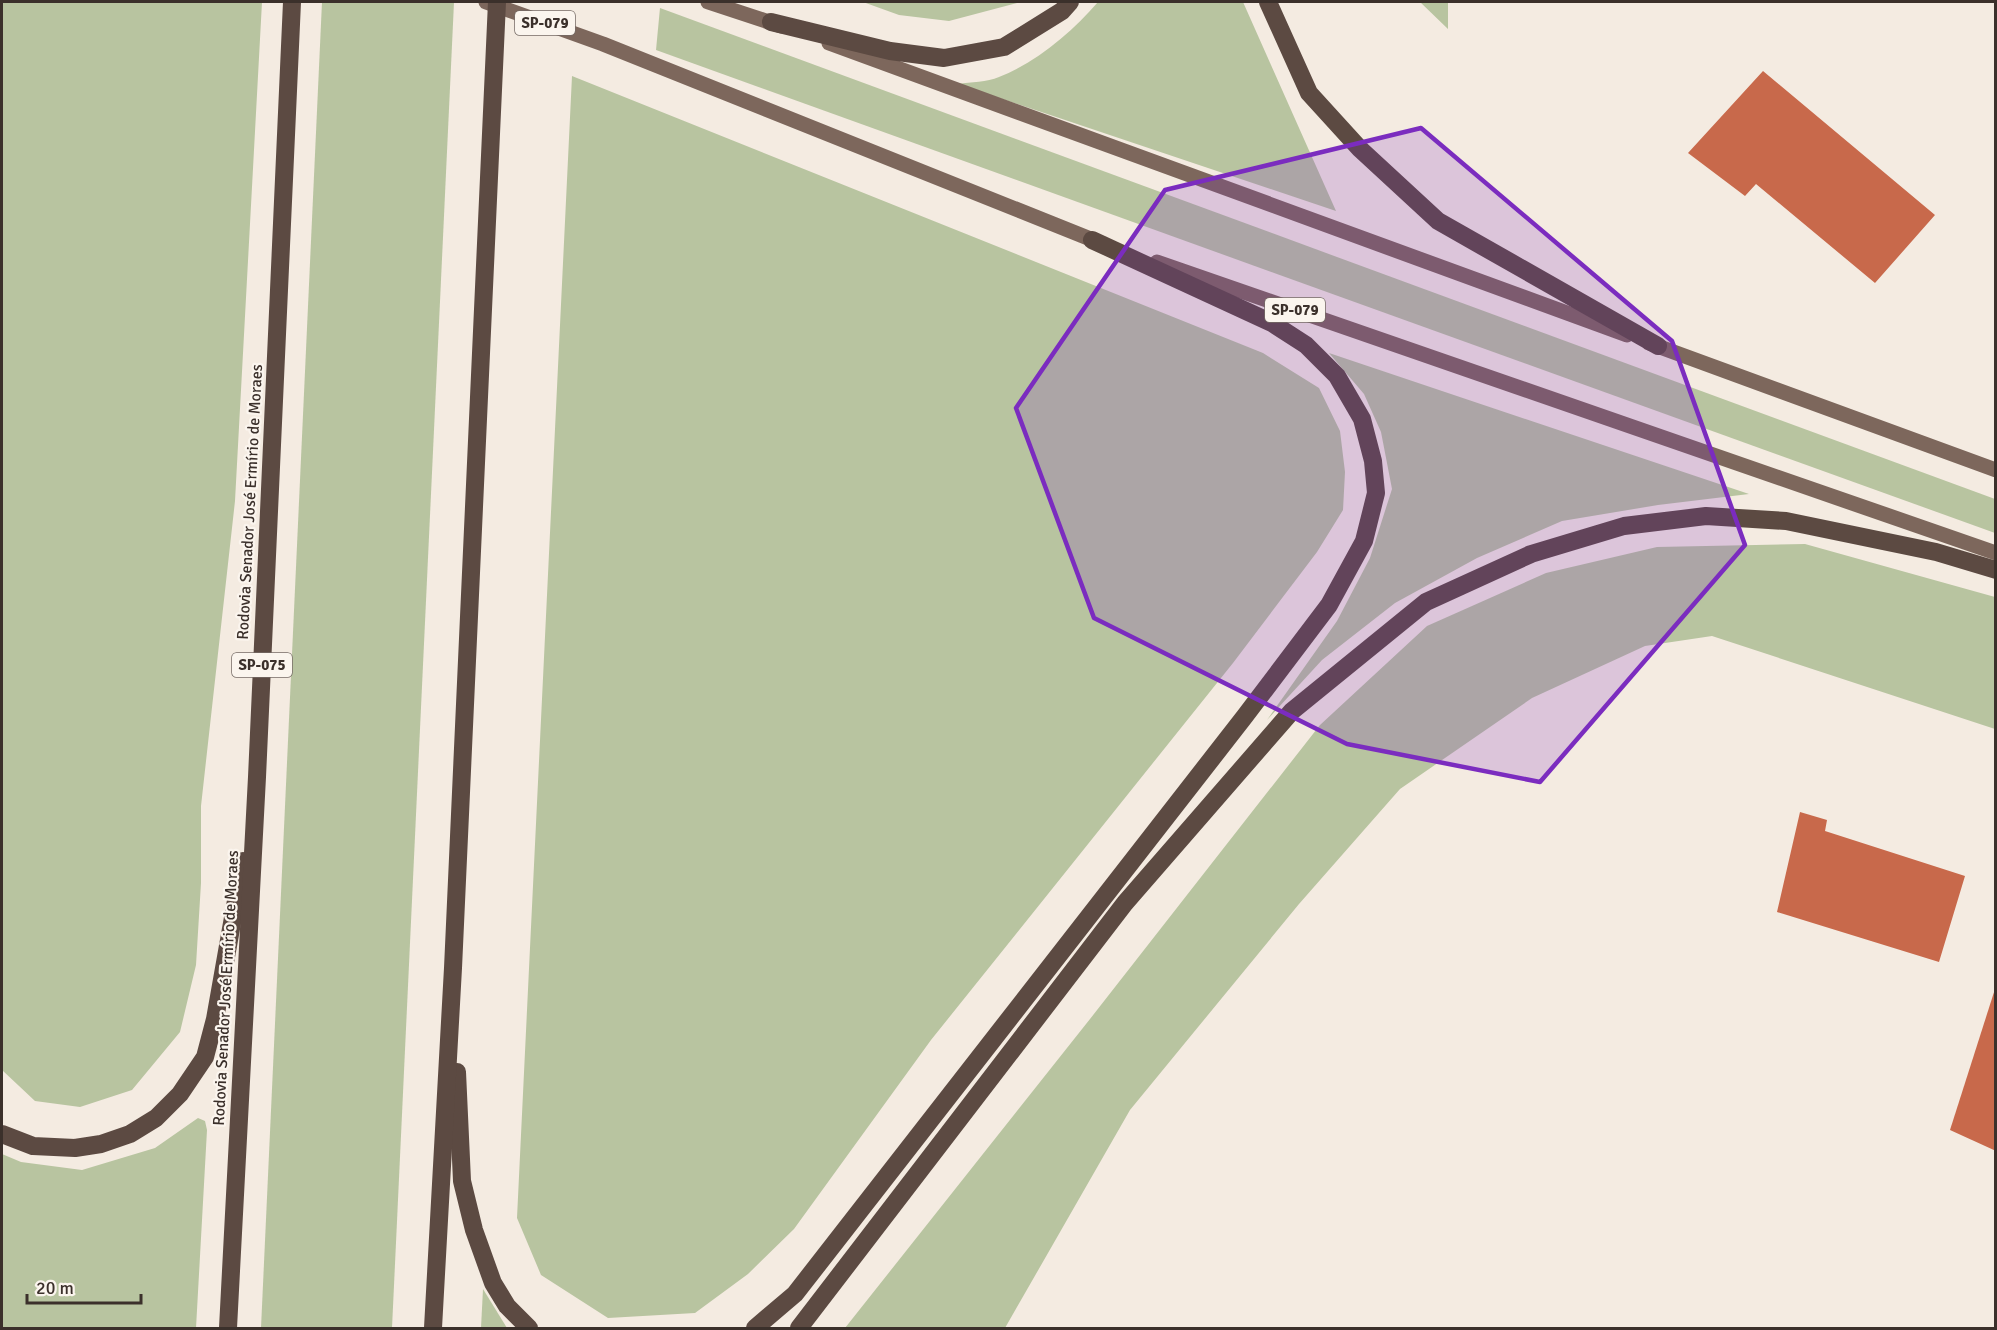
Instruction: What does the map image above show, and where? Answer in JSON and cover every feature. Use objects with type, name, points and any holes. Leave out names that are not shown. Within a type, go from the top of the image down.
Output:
[{"type":"highway","name":"Rodovia Senador José Ermírio de Moraes","points":[[228,1329],[257,777],[292,2]]},
{"type":"highway","points":[[433,1329],[453,968],[497,2]]},
{"type":"highway","points":[[771,22],[890,51],[945,58],[1004,47],[1062,11],[1070,2]]},
{"type":"highway","points":[[1268,2],[1310,93],[1360,149],[1438,221],[1658,346]]},
{"type":"highway","points":[[755,1329],[795,1294],[1245,716],[1329,605],[1364,541],[1376,493],[1373,461],[1362,419],[1337,376],[1306,345],[1272,323],[1092,240]]},
{"type":"highway","points":[[799,1329],[1125,903],[1292,711],[1426,602],[1531,554],[1624,526],[1706,516],[1786,521],[1936,552],[1995,570]]},
{"type":"highway","points":[[2,1134],[33,1146],[75,1148],[101,1144],[130,1134],[156,1118],[180,1094],[205,1057],[215,1019],[257,777]]},
{"type":"highway","points":[[453,968],[462,1181],[474,1230],[493,1283],[507,1306],[529,1329]]},
{"type":"main road","name":"SP-079","points":[[486,2],[603,44],[1092,240],[1995,553]]},
{"type":"main road","points":[[708,2],[771,22],[1995,470]]},
{"type":"highlighted area","points":[[1421,128],[1672,341],[1745,545],[1540,782],[1347,744],[1094,618],[1016,408],[1165,190]]},
{"type":"green space","points":[[2,2],[262,2],[235,501],[201,806],[201,883],[196,965],[180,1032],[132,1090],[80,1107],[35,1101],[2,1070]]},
{"type":"green space","points":[[322,2],[454,2],[392,1328],[261,1328]]},
{"type":"green space","points":[[863,2],[1021,2],[949,21],[899,15]]},
{"type":"green space","points":[[1098,2],[1243,2],[1336,211],[958,84],[994,79],[1027,63],[1065,35]]},
{"type":"green space","points":[[1420,2],[1448,2],[1448,29]]},
{"type":"green space","points":[[660,8],[1995,499],[1995,533],[656,50]]},
{"type":"green space","points":[[572,76],[1263,353],[1319,388],[1340,431],[1345,472],[1343,510],[1317,552],[1233,663],[931,1040],[794,1229],[748,1274],[695,1313],[608,1318],[541,1275],[517,1218]]},
{"type":"green space","points":[[1329,353],[1749,494],[1658,505],[1562,521],[1477,558],[1395,603],[1322,660],[1267,720],[1337,621],[1370,558],[1392,489],[1381,432],[1364,394]]},
{"type":"green space","points":[[1805,544],[1995,597],[1995,729],[1712,636],[1645,646],[1532,698],[1400,789],[1299,904],[1130,1110],[1005,1328],[845,1328],[1320,725],[1427,626],[1546,573],[1657,547]]},
{"type":"green space","points":[[198,1118],[205,1121],[207,1130],[196,1328],[2,1328],[2,1154],[21,1162],[82,1170],[155,1148]]},
{"type":"green space","points":[[483,1289],[507,1328],[481,1328]]},
{"type":"building","points":[[1763,71],[1935,215],[1875,283],[1756,184],[1745,196],[1688,153]]},
{"type":"building","points":[[1800,812],[1827,820],[1825,831],[1965,876],[1939,962],[1777,912]]},
{"type":"building","points":[[1996,989],[1996,1151],[1950,1130]]}]
